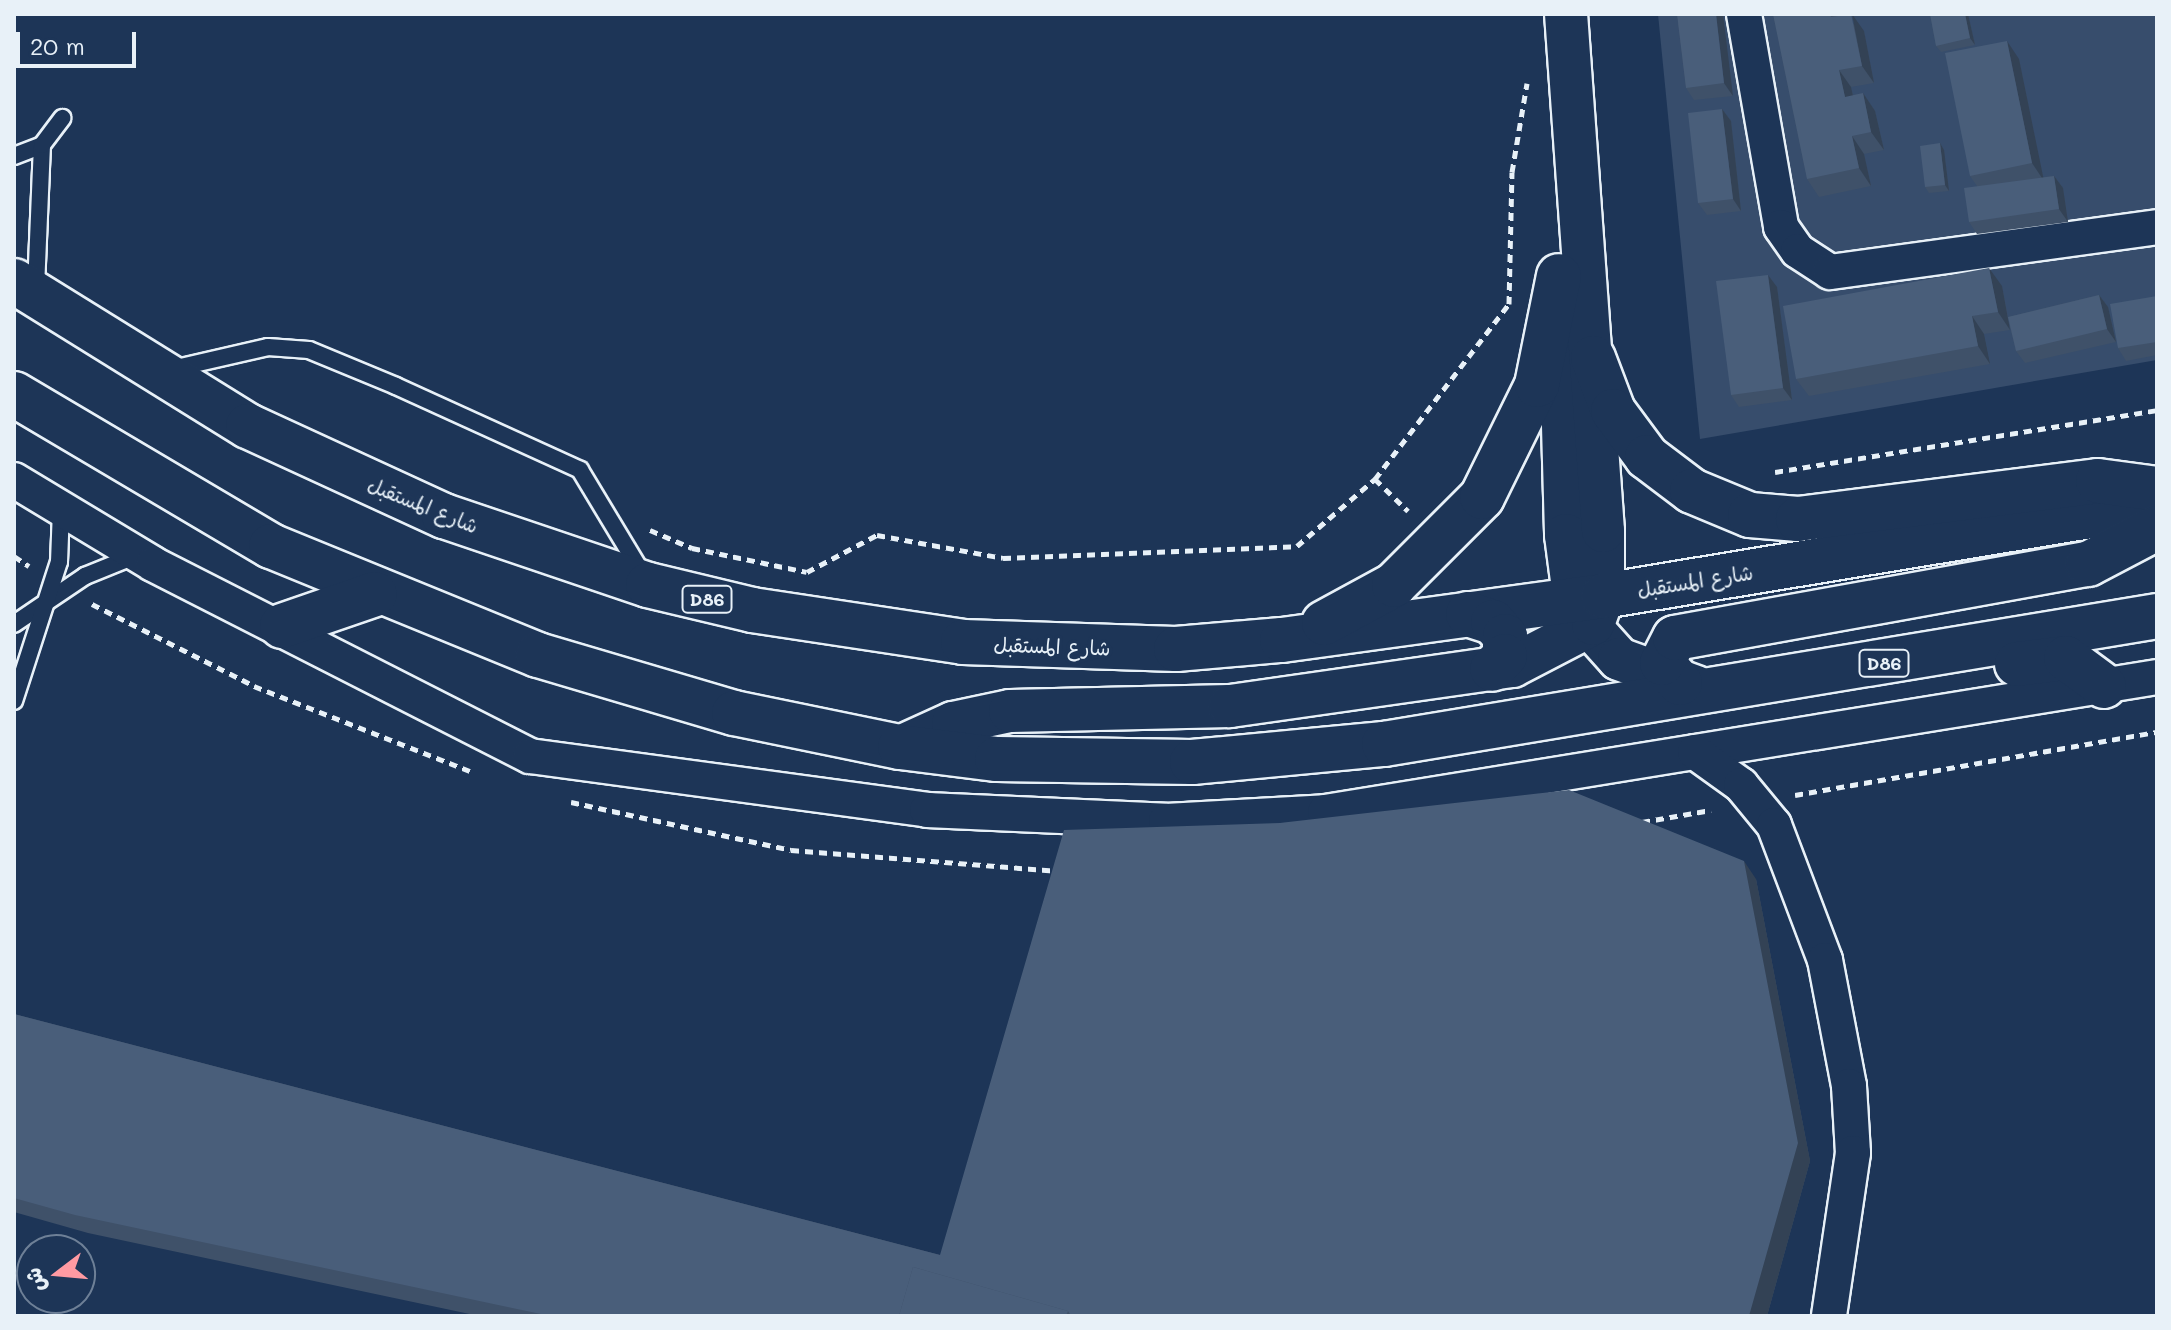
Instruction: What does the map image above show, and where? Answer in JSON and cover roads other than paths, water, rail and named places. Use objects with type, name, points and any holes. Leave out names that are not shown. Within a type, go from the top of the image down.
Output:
[{"type":"main road","points":[[1282,640],[1394,585],[1441,545],[1514,443],[1537,385],[1559,276]]},
{"type":"main road","name":"شارع المستقبل","points":[[26,290],[154,374],[444,516],[648,585],[857,630],[963,642],[1176,649],[1282,640],[1468,614],[1588,609],[2157,505]]},
{"type":"main road","points":[[1593,358],[1613,411],[1647,457],[1692,491],[1750,515],[1798,519],[2098,481],[2157,489]]},
{"type":"main road","name":"D86","points":[[14,394],[171,493],[375,594],[651,692],[900,747],[1094,763],[1275,757],[1699,687],[1930,655],[2157,616]]},
{"type":"main road","points":[[1699,687],[1662,663],[1675,638],[2088,564],[2157,528]]},
{"type":"main road","points":[[282,626],[375,594]]},
{"type":"main road","points":[[1468,614],[1493,622],[1505,636],[1505,656],[1492,669]]},
{"type":"main road","points":[[1930,655],[1967,670],[2066,658],[2104,686]]},
{"type":"street","points":[[900,747],[953,723],[1010,711],[1230,706],[1492,669],[1538,658],[1588,609],[1593,358],[1571,161],[1566,14]]},
{"type":"street","points":[[1744,14],[1781,227],[1798,251],[1830,272],[2157,227]]},
{"type":"street","points":[[1571,161],[1559,276],[1588,609],[1619,659],[1699,687]]},
{"type":"street","points":[[14,480],[137,555],[282,626],[530,756],[927,810],[1134,821],[1325,812],[2157,677]]},
{"type":"street","points":[[1695,752],[1741,785],[1774,825],[1825,960],[1849,1086],[1853,1153],[1829,1316]]},
{"type":"lane","points":[[26,290],[42,145],[62,118]]},
{"type":"lane","points":[[14,156],[42,145]]},
{"type":"lane","points":[[154,374],[230,353],[309,350],[580,470],[611,511],[648,585]]},
{"type":"lane","points":[[14,701],[38,610],[59,562],[61,510]]},
{"type":"lane","points":[[14,624],[85,576],[137,555]]}]
